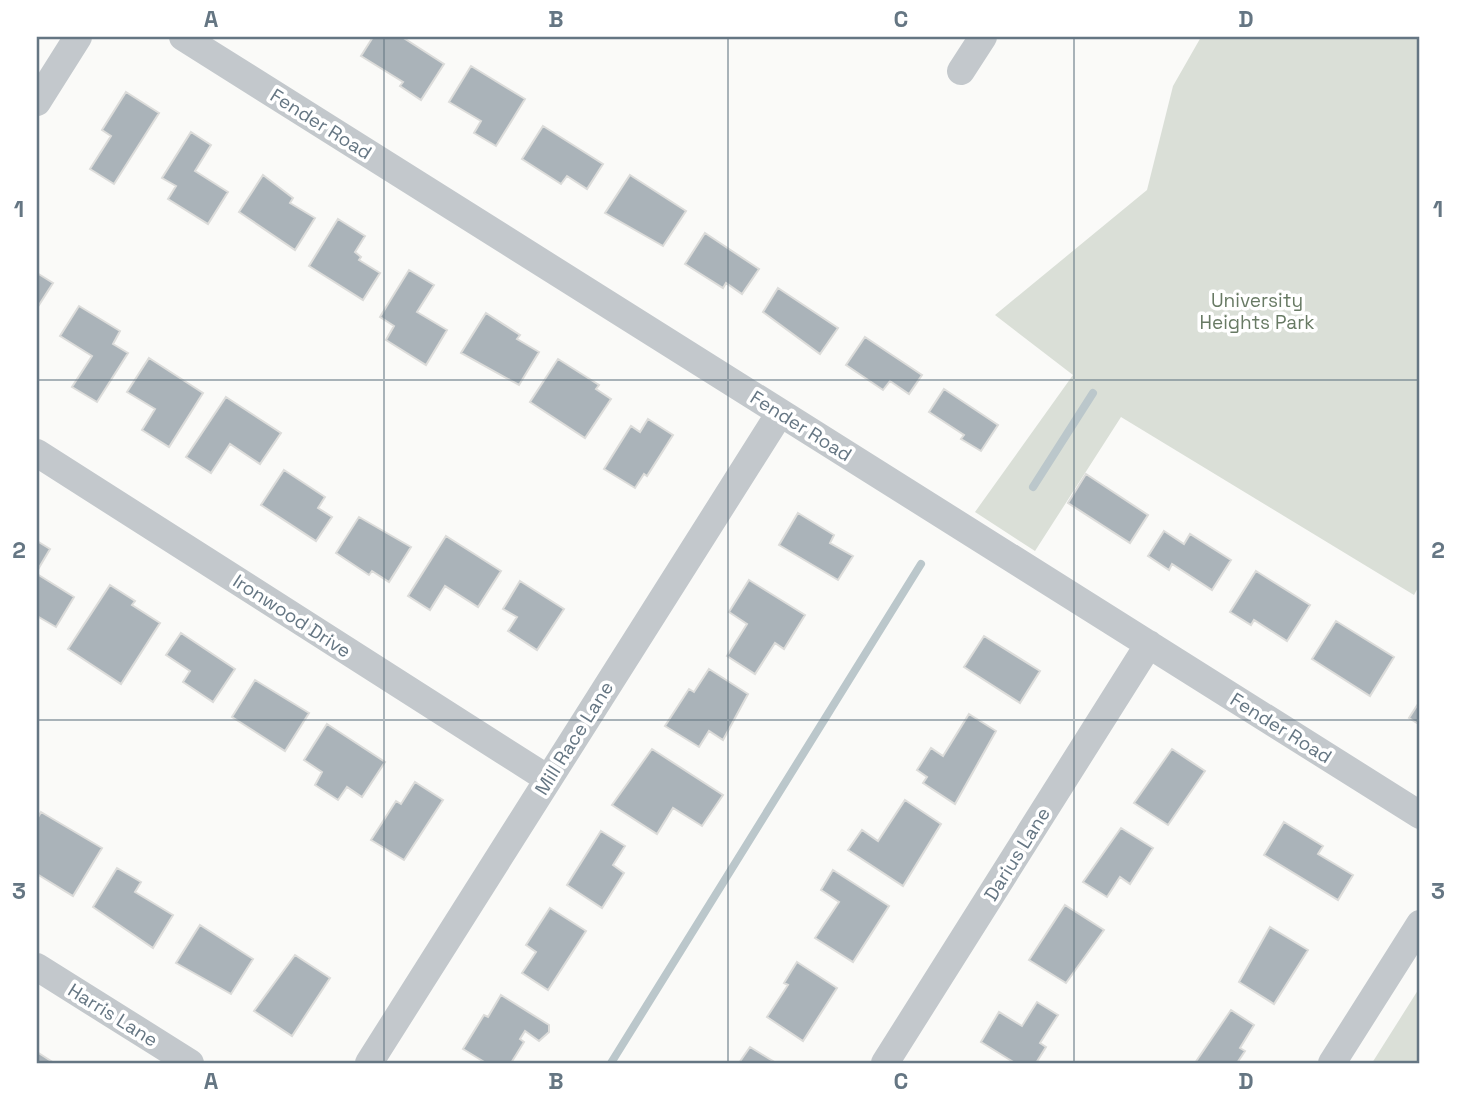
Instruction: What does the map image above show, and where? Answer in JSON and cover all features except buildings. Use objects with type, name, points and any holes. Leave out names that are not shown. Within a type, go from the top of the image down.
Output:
[{"type":"street","points":[[37,102],[78,37]]},
{"type":"street","name":"Fender Road","points":[[183,37],[1420,816]]},
{"type":"street","points":[[961,71],[983,37]]},
{"type":"street","name":"Mill Race Lane","points":[[369,1063],[780,413]]},
{"type":"street","name":"Ironwood Drive","points":[[37,453],[548,779]]},
{"type":"street","name":"Darius Lane","points":[[885,1063],[1149,644]]},
{"type":"street","points":[[1332,1063],[1420,924]]},
{"type":"street","name":"Harris Lane","points":[[37,967],[190,1063]]},
{"type":"green space","name":"University Heights Park","points":[[1201,37],[1420,37],[1420,584],[1414,595],[1121,417],[1035,551],[975,512],[1073,375],[995,315],[1147,190],[1173,86]]},
{"type":"green space","points":[[1420,987],[1420,1063],[1372,1063]]},
{"type":"waterway","points":[[1033,487],[1093,393]]},
{"type":"waterway","points":[[611,1063],[921,564]]}]
